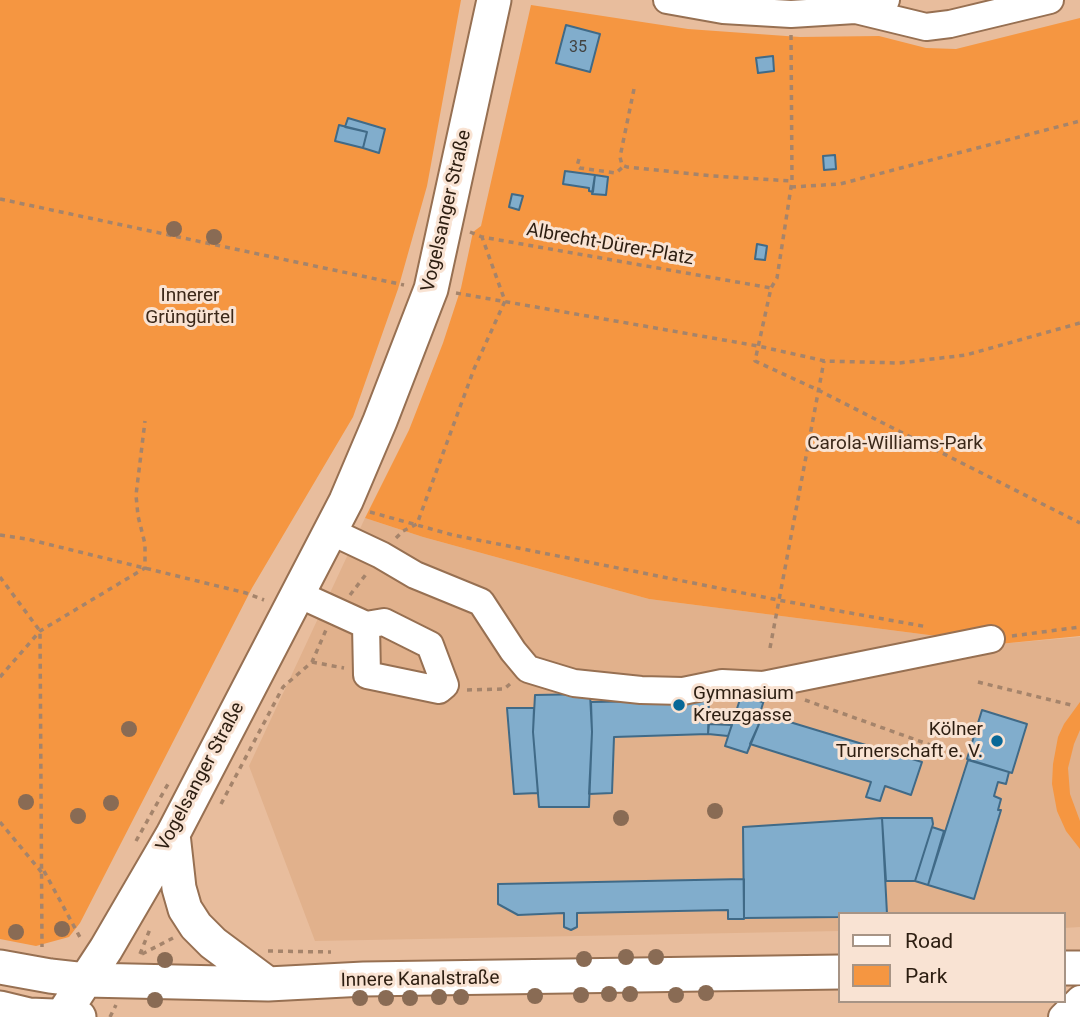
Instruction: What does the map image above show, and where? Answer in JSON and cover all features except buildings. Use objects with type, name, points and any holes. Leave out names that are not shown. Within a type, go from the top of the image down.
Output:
[{"type":"main road","name":"Vogelsanger Straße","points":[[61,1017],[86,980],[92,940],[173,834],[346,501],[431,289],[494,0]]},
{"type":"main road","points":[[173,834],[179,888],[186,909],[196,926],[213,943],[268,984]]},
{"type":"main road","name":"Innere Kanalstraße","points":[[0,967],[86,980],[268,984],[364,979],[838,972]]},
{"type":"main road","points":[[0,1008],[29,1015],[79,1017]]},
{"type":"street","points":[[667,0],[723,10],[790,14],[855,9],[886,0]]},
{"type":"street","points":[[855,9],[926,27],[950,24],[1050,0]]},
{"type":"street","points":[[330,531],[382,555],[415,575],[481,601],[513,652],[528,669],[574,683],[682,691],[722,683],[763,685],[991,639]]},
{"type":"street","points":[[294,603],[366,625],[384,622],[430,645],[445,685],[439,690],[367,675],[366,625]]},
{"type":"street","points":[[1062,1017],[1080,999]]},
{"type":"path","points":[[790,14],[792,181],[777,278],[771,288],[755,361],[818,390],[1080,523]]},
{"type":"path","points":[[624,166],[620,157],[634,89]]},
{"type":"path","points":[[791,187],[840,184],[1080,121]]},
{"type":"path","points":[[579,159],[577,166],[580,168],[616,173],[624,166],[792,181]]},
{"type":"path","points":[[0,199],[431,289],[758,346],[825,361],[900,363],[966,355],[1080,323]]},
{"type":"path","name":"Albrecht-Dürer-Platz","points":[[445,224],[482,237],[771,288]]},
{"type":"path","points":[[417,524],[474,369],[505,301],[482,237]]},
{"type":"path","points":[[770,648],[825,361]]},
{"type":"path","points":[[145,421],[136,495],[145,544],[145,568]]},
{"type":"path","points":[[346,501],[370,512],[453,535],[938,629]]},
{"type":"path","points":[[0,535],[27,539],[294,603]]},
{"type":"path","points":[[0,677],[40,631],[145,568]]},
{"type":"path","points":[[0,577],[40,631],[42,951],[32,949]]},
{"type":"path","points":[[991,639],[1080,627]]},
{"type":"path","points":[[220,805],[283,687],[312,662],[326,630]]},
{"type":"path","points":[[312,662],[367,675]]},
{"type":"path","points":[[445,685],[460,690],[504,689],[528,669]]},
{"type":"path","points":[[978,682],[1071,705]]},
{"type":"path","points":[[803,699],[961,756]]},
{"type":"path","points":[[132,847],[164,788],[172,781]]},
{"type":"path","points":[[0,822],[43,872],[92,940],[140,955],[196,926]]},
{"type":"path","points":[[72,948],[92,940]]},
{"type":"path","points":[[267,951],[333,952]]},
{"type":"shaded area","name":"Gymnasium Kreuzgasse","points":[[365,518],[423,537],[649,599],[999,644],[1080,637],[1080,927],[1066,928],[1066,912],[838,912],[838,931],[315,941],[249,766]]},
{"type":"green space","name":"Innerer Grüngürtel","points":[[0,0],[461,0],[427,186],[398,289],[353,417],[252,588],[80,923],[69,937],[36,946],[0,939]]},
{"type":"green space","name":"Carola-Williams-Park","points":[[531,5],[688,29],[800,37],[879,36],[926,48],[956,49],[1080,18],[1080,636],[999,644],[649,599],[423,537],[365,518],[409,430],[461,288],[473,232],[481,226]]},
{"type":"green space","points":[[1080,702],[1080,730],[1068,768],[1070,794],[1080,821],[1080,849],[1066,831],[1057,811],[1052,784],[1058,737]]},
{"type":"place","name":"Gymnasium Kreuzgasse","points":[[679,705]]},
{"type":"place","name":"Kölner Turnerschaft e. V.","points":[[997,741]]}]
